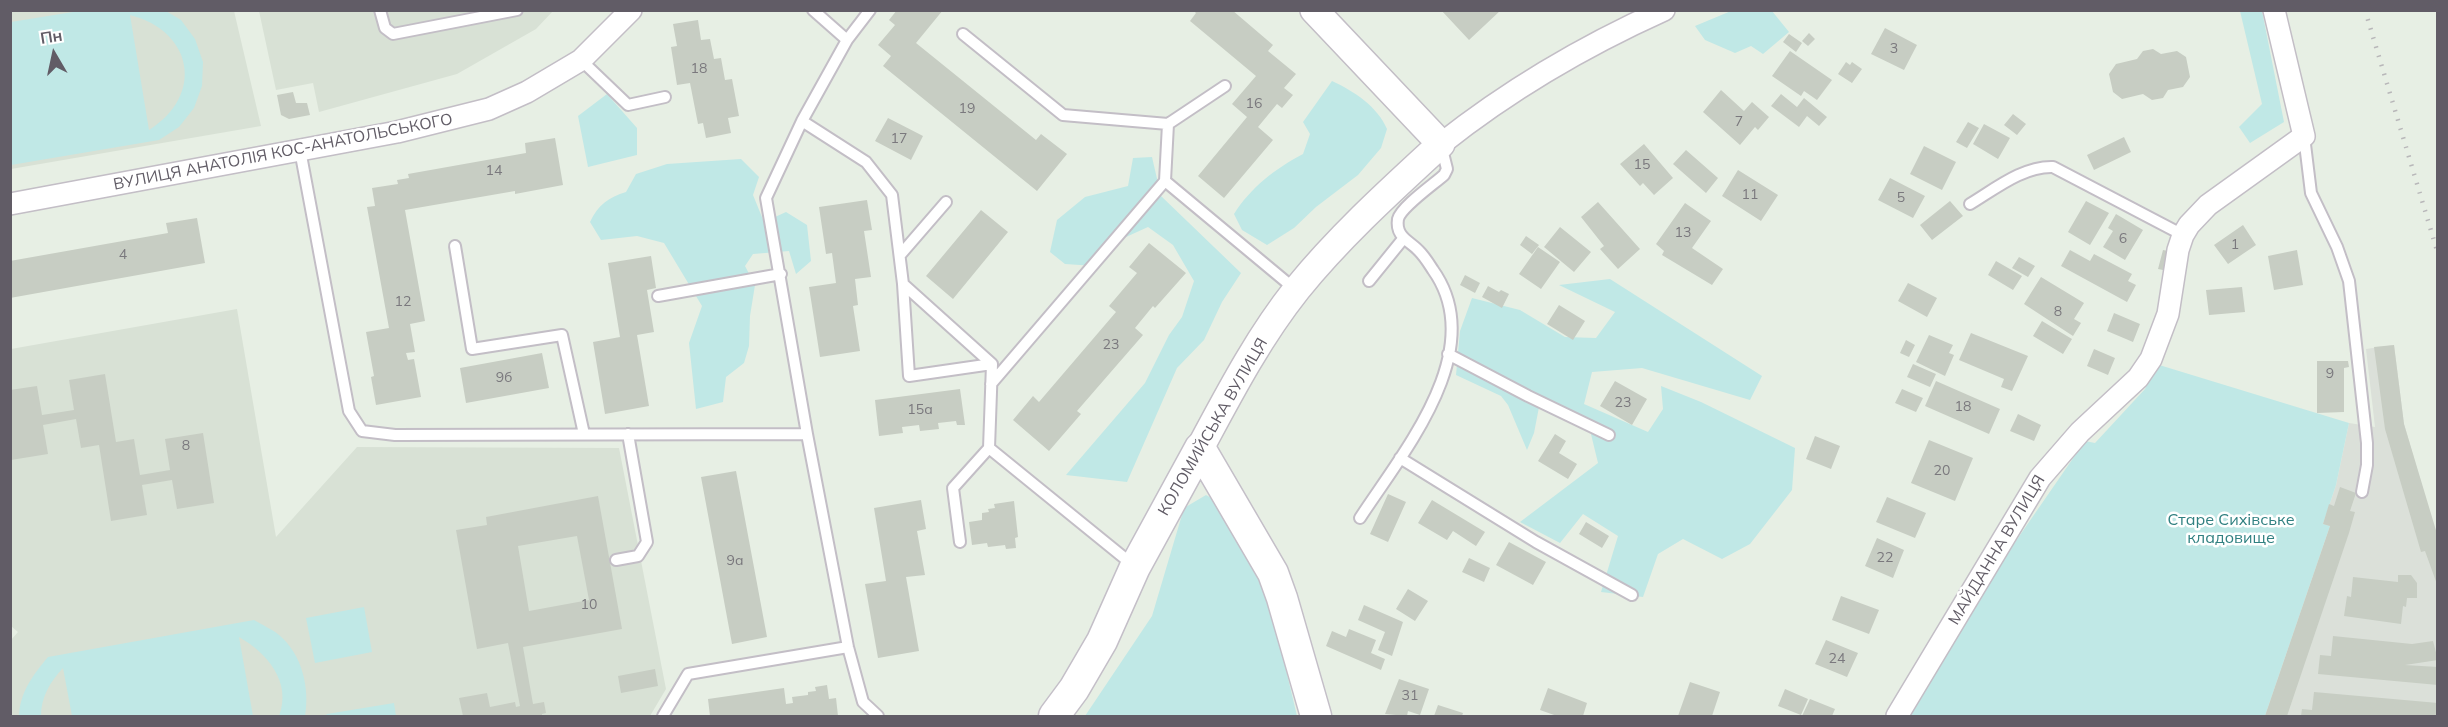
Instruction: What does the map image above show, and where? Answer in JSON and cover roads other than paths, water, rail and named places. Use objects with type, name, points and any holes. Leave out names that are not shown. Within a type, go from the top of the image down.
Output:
[{"type":"main road","name":"КОЛОМИЙСЬКА ВУЛИЦЯ","points":[[1054,717],[1074,689],[1102,641],[1135,567],[1200,448]]},
{"type":"main road","points":[[1200,448],[1273,573],[1316,717]]},
{"type":"street","name":"ВУЛИЦЯ АНАТОЛІЯ КОС-АНАТОЛЬСЬКОГО","points":[[10,204],[397,132],[489,109],[527,92],[581,60],[631,10]]},
{"type":"street","points":[[1314,10],[1438,146],[1468,122],[1520,87],[1650,13]]},
{"type":"street","points":[[2274,10],[2304,136]]},
{"type":"street","name":"МАЙДАННА ВУЛИЦЯ","points":[[1897,717],[2040,478],[2080,432],[2138,378],[2151,359],[2168,314],[2178,250],[2183,234],[2208,205],[2304,136]]},
{"type":"street","name":"КОЛОМИЙСЬКА ВУЛИЦЯ","points":[[1200,448],[1244,368],[1296,291],[1342,237],[1438,146]]},
{"type":"lane","points":[[380,10],[385,28],[393,34],[517,10]]},
{"type":"lane","points":[[813,10],[847,40]]},
{"type":"lane","points":[[870,10],[847,40],[802,121],[766,198],[807,434],[848,647],[863,702],[878,717]]},
{"type":"lane","points":[[963,34],[1063,115],[1168,124],[1225,86]]},
{"type":"lane","points":[[581,60],[628,105],[665,97]]},
{"type":"lane","points":[[802,121],[866,162],[892,195],[901,254],[909,376],[992,364]]},
{"type":"lane","points":[[991,384],[1165,181],[1168,124]]},
{"type":"lane","points":[[2304,136],[2311,193],[2337,247],[2349,281],[2353,305],[2367,443],[2367,465],[2362,492]]},
{"type":"lane","points":[[1360,518],[1427,416],[1438,392],[1448,354],[1452,324],[1449,302],[1435,272],[1419,250],[1403,239],[1398,227],[1400,214],[1444,175],[1447,169],[1438,146]]},
{"type":"lane","points":[[300,150],[349,411],[362,430],[395,435],[807,434]]},
{"type":"lane","points":[[1970,204],[2028,170],[2042,166],[2053,167],[2183,234]]},
{"type":"lane","points":[[1165,181],[1296,291]]},
{"type":"lane","points":[[901,254],[946,202]]},
{"type":"lane","points":[[1369,281],[1403,239]]},
{"type":"lane","points":[[455,246],[472,349],[562,334],[584,434]]},
{"type":"lane","points":[[657,296],[781,274]]},
{"type":"lane","points":[[903,284],[992,364]]},
{"type":"lane","points":[[1448,354],[1608,435]]},
{"type":"lane","points":[[960,542],[953,488],[989,447],[992,364]]},
{"type":"lane","points":[[616,560],[638,556],[647,542],[628,434]]},
{"type":"lane","points":[[989,447],[1135,567]]},
{"type":"lane","points":[[1400,458],[1536,542],[1632,595]]},
{"type":"lane","points":[[663,717],[688,674],[848,647]]},
{"type":"railway","points":[[2365,10],[2438,254]]},
{"type":"park label","name":"Старе Сихівське кладовище","points":[[2231,529]]}]
